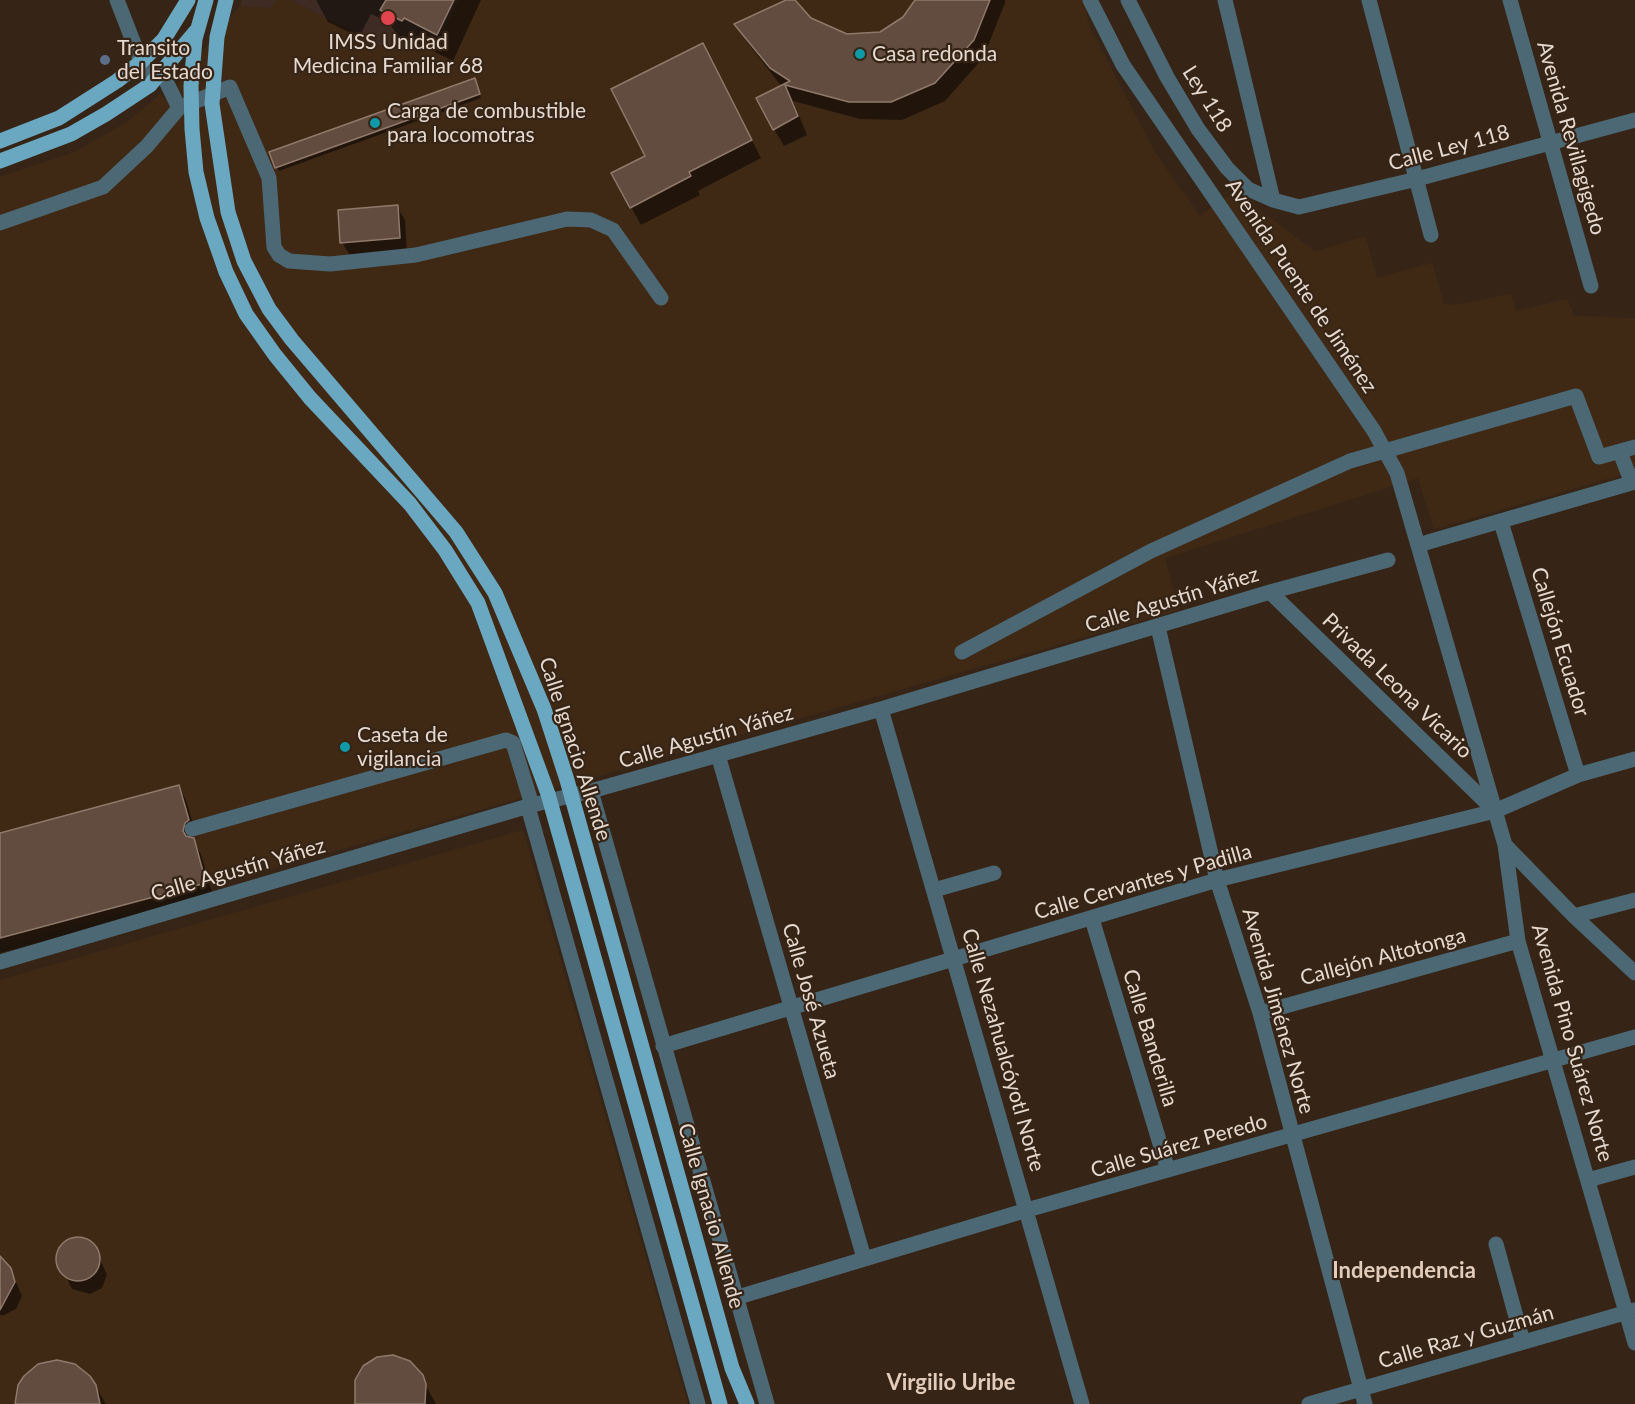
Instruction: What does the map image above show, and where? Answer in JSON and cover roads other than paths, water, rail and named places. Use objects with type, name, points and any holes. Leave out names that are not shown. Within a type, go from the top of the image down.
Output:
[{"type":"main road","points":[[0,141],[59,118],[95,97],[141,62],[164,39],[188,0]]},
{"type":"main road","name":"Calle Ignacio Allende","points":[[206,0],[195,39],[191,86],[192,129],[196,172],[207,218],[226,272],[246,314],[275,355],[310,398],[410,504],[445,550],[478,603],[548,794],[720,1404]]},
{"type":"main road","points":[[0,161],[71,134],[150,85],[219,0]]},
{"type":"main road","name":"Calle Ignacio Allende","points":[[226,0],[217,37],[213,104],[228,212],[244,261],[269,309],[292,340],[456,532],[499,603],[544,709],[567,780],[732,1368],[747,1404]]},
{"type":"street","points":[[117,0],[150,85]]},
{"type":"street","name":"Avenida Puente de Jiménez","points":[[1090,0],[1123,65],[1374,431],[1397,474],[1418,545]]},
{"type":"street","name":"Ley 118","points":[[1128,0],[1167,77],[1198,129],[1227,168],[1248,189],[1273,200]]},
{"type":"street","points":[[1226,0],[1273,200]]},
{"type":"street","points":[[1369,0],[1431,236]]},
{"type":"street","name":"Avenida Revillagigedo","points":[[1510,0],[1591,286]]},
{"type":"street","points":[[162,73],[179,108]]},
{"type":"street","points":[[0,223],[103,186],[147,146],[179,108],[230,87],[269,178],[274,246],[279,255],[290,261],[330,264],[416,255],[567,219],[591,220],[613,230],[661,298]]},
{"type":"street","name":"Calle Ley 118","points":[[1273,200],[1299,207],[1635,120]]},
{"type":"street","points":[[962,652],[1150,551],[1350,461],[1576,396],[1599,457],[1628,449],[1628,473],[1635,481],[1418,545]]},
{"type":"street","name":"Callejón Ecuador","points":[[1501,522],[1578,775]]},
{"type":"street","name":"Avenida Pino Suárez Norte","points":[[1418,545],[1505,845],[1518,941],[1588,1180],[1631,1311],[1635,1343]]},
{"type":"street","name":"Calle Agustín Yáñez","points":[[0,962],[530,806],[881,709],[1270,592],[1388,560]]},
{"type":"street","name":"Privada Leona Vicario","points":[[1270,592],[1496,811]]},
{"type":"street","name":"Avenida Jiménez Norte","points":[[1158,627],[1217,880],[1260,1012],[1363,1397]]},
{"type":"street","name":"Calle Nezahualcóyotl Norte","points":[[881,709],[1082,1404]]},
{"type":"street","points":[[192,829],[506,740],[513,743],[698,1404]]},
{"type":"street","name":"Calle José Azueta","points":[[718,755],[864,1258]]},
{"type":"street","name":"Calle Cervantes y Padilla","points":[[663,1046],[1217,880],[1496,811],[1578,775],[1635,759]]},
{"type":"street","name":"Calle Ignacio Allende","points":[[591,791],[767,1404]]},
{"type":"street","points":[[1505,845],[1574,916],[1635,973]]},
{"type":"street","points":[[934,891],[994,873]]},
{"type":"street","points":[[1574,916],[1635,900]]},
{"type":"street","name":"Calle Banderilla","points":[[1092,919],[1168,1170]]},
{"type":"street","name":"Callejón Altotonga","points":[[1260,1012],[1518,941]]},
{"type":"street","name":"Calle Suárez Peredo","points":[[735,1298],[1027,1210],[1635,1037]]},
{"type":"street","points":[[1588,1180],[1635,1167]]},
{"type":"street","points":[[1496,1244],[1523,1342]]},
{"type":"street","name":"Calle Raz y Guzmán","points":[[1309,1404],[1363,1397],[1523,1342],[1631,1311]]},
{"type":"place","name":"IMSS Unidad Medicina Familiar 68","points":[[388,18]]},
{"type":"place","name":"Casa redonda","points":[[860,54]]},
{"type":"place","name":"Transito del Estado","points":[[105,60]]},
{"type":"place","name":"Carga de combustible para locomotras","points":[[375,123]]},
{"type":"place","name":"Caseta de vigilancia","points":[[345,747]]},
{"type":"district","name":"Independencia","points":[[1404,1271]]},
{"type":"district","name":"Virgilio Uribe","points":[[951,1383]]}]
